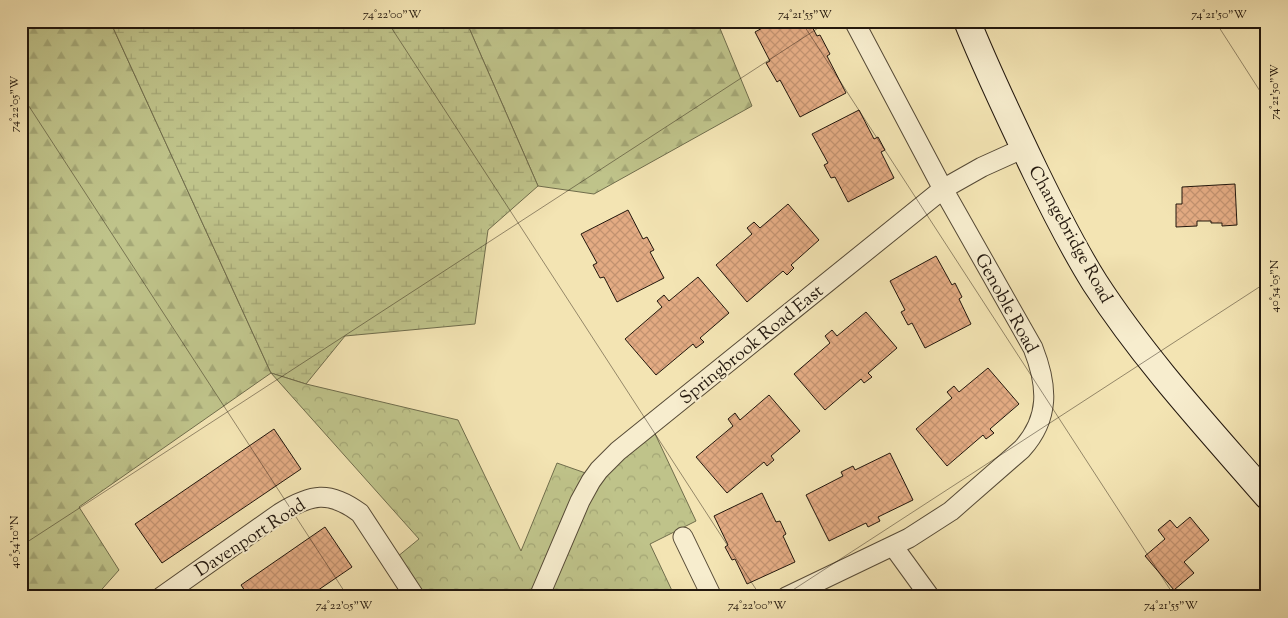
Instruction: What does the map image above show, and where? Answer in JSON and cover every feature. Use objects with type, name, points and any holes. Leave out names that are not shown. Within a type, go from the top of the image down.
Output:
[{"type":"main road","name":"Changebridge Road","points":[[967,21],[996,90],[1057,216],[1100,290],[1133,338],[1181,397],[1267,496]]},
{"type":"street","name":"Genoble Road","points":[[786,597],[909,538],[951,511],[1022,449],[1031,439],[1042,414],[1044,388],[1033,348],[943,188],[854,21]]},
{"type":"street","name":"Springbrook Road East","points":[[539,597],[580,501],[599,470],[618,451],[943,188],[982,167],[1024,148]]},
{"type":"street","name":"Davenport Road","points":[[161,597],[280,513],[310,497],[324,497],[337,500],[350,505],[360,513],[415,597]]},
{"type":"street","points":[[683,537],[712,597]]},
{"type":"street","points":[[893,546],[930,597]]},
{"type":"green space","points":[[21,21],[110,21],[271,373],[79,507],[119,570],[95,597],[21,597]]},
{"type":"green space","points":[[110,21],[466,21],[538,186],[488,230],[475,324],[345,336],[306,384],[271,373]]},
{"type":"green space","points":[[466,21],[728,21],[719,26],[752,106],[594,194],[538,186]]},
{"type":"green space","points":[[271,373],[306,384],[458,420],[521,551],[557,463],[594,476],[649,421],[696,521],[650,544],[675,597],[418,597],[397,557],[419,539]]},
{"type":"building","points":[[775,21],[809,21],[817,36],[820,35],[830,54],[827,56],[846,93],[800,117],[780,80],[777,82],[766,63],[770,61],[755,32]]},
{"type":"building","points":[[859,110],[874,139],[878,137],[885,150],[881,152],[894,178],[848,202],[835,177],[831,178],[824,165],[828,163],[812,134]]},
{"type":"building","points":[[1235,184],[1237,225],[1222,226],[1222,223],[1197,221],[1197,226],[1176,227],[1176,204],[1182,204],[1182,187]]},
{"type":"building","points":[[788,204],[819,240],[791,265],[794,268],[787,275],[783,271],[747,302],[716,265],[752,234],[747,228],[754,222],[760,228]]},
{"type":"building","points":[[628,210],[643,239],[647,237],[654,250],[650,252],[664,278],[617,302],[604,277],[600,278],[593,265],[597,263],[581,234]]},
{"type":"building","points":[[936,256],[952,285],[955,283],[962,297],[959,299],[971,324],[925,348],[912,323],[908,325],[901,312],[905,310],[890,281]]},
{"type":"building","points":[[698,277],[729,313],[700,338],[704,342],[696,348],[693,344],[656,375],[625,339],[662,307],[657,301],[664,295],[669,301]]},
{"type":"building","points":[[866,312],[897,348],[868,373],[872,377],[864,383],[861,379],[825,410],[794,374],[830,343],[825,336],[832,330],[837,336]]},
{"type":"building","points":[[988,368],[1019,404],[990,429],[994,433],[986,439],[983,435],[947,466],[916,429],[952,398],[947,392],[954,386],[959,392]]},
{"type":"building","points":[[769,395],[800,431],[771,456],[774,460],[767,466],[764,462],[727,493],[696,457],[733,426],[728,419],[735,413],[740,420]]},
{"type":"building","points":[[274,429],[301,469],[162,563],[135,524]]},
{"type":"building","points":[[890,453],[913,500],[878,517],[880,521],[868,527],[866,523],[829,541],[806,495],[843,476],[841,472],[853,466],[855,470]]},
{"type":"building","points":[[762,493],[776,522],[780,521],[786,534],[783,536],[795,562],[747,584],[735,559],[732,560],[725,547],[728,545],[714,516]]},
{"type":"building","points":[[1190,517],[1209,540],[1184,562],[1194,573],[1174,590],[1145,556],[1165,539],[1158,530],[1170,520],[1177,528]]},
{"type":"building","points":[[325,527],[352,567],[308,597],[249,597],[241,585]]}]
